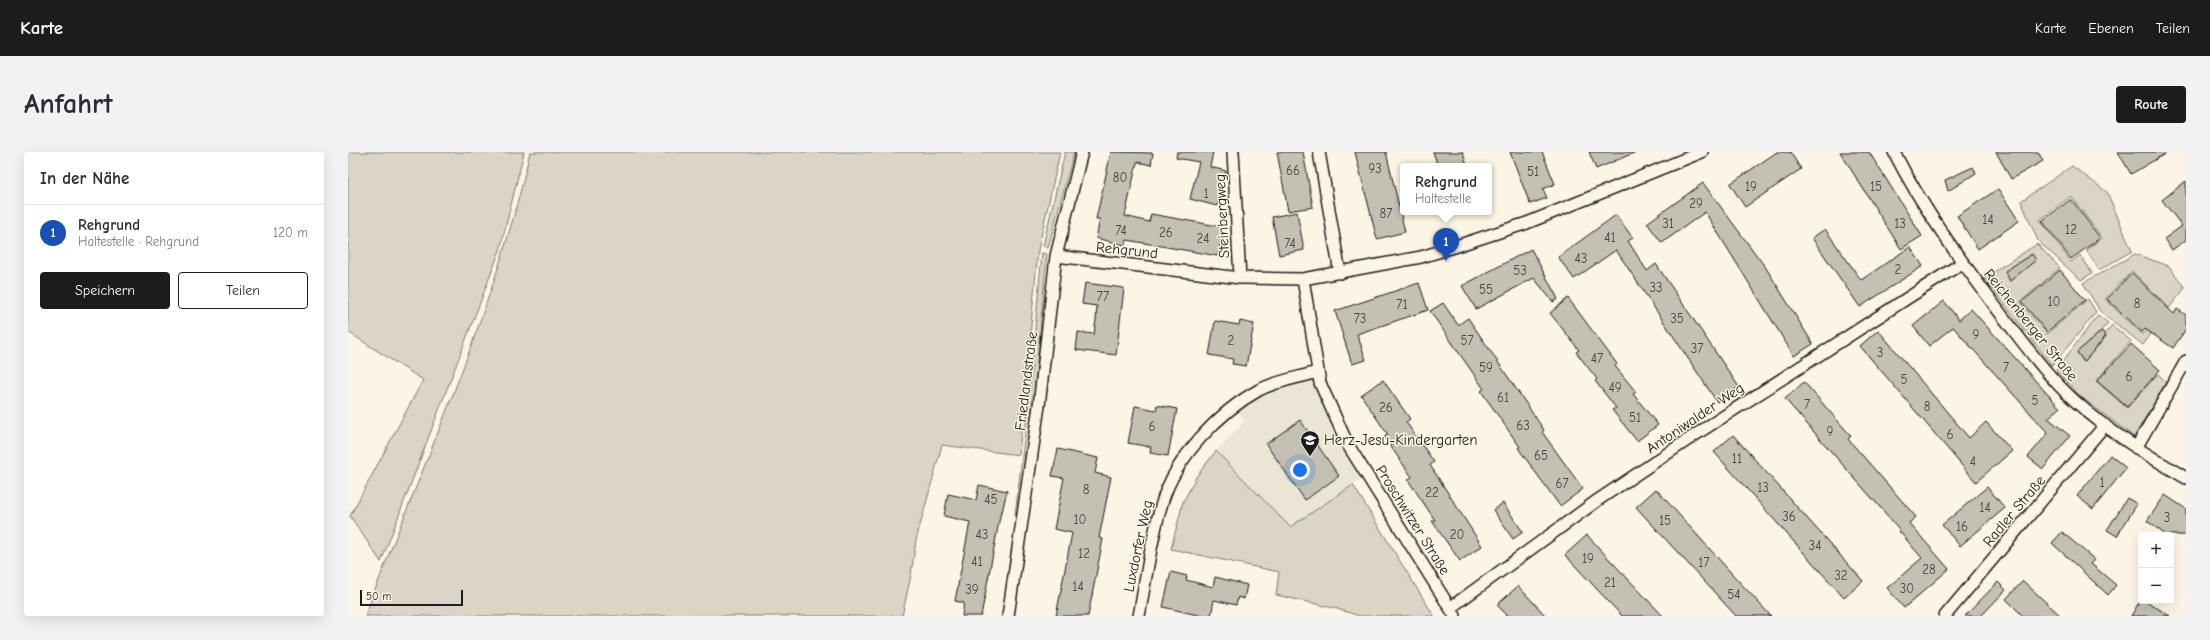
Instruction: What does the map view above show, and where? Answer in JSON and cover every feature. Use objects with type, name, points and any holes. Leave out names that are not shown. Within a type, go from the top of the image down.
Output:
[{"type":"street","name":"Friedlandstraße","points":[[1008,616],[1039,406],[1056,256],[1082,152]]},
{"type":"street","name":"Steinbergweg","points":[[1233,152],[1240,278]]},
{"type":"street","points":[[1319,152],[1340,273]]},
{"type":"street","name":"Rehgrund","points":[[1056,256],[1240,278],[1303,279],[1421,257],[1527,223],[1702,152]]},
{"type":"street","name":"Reichenberger Straße","points":[[1894,152],[1908,180],[1962,262],[2049,374],[2074,401],[2136,448],[2186,478]]},
{"type":"street","name":"Antoniwalder Weg","points":[[1452,612],[1598,500],[1700,431],[1962,262]]},
{"type":"street","name":"Proschwitzer Straße","points":[[1303,279],[1317,372],[1348,445],[1452,612]]},
{"type":"street","points":[[2136,448],[2186,361]]},
{"type":"street","name":"Luxdorfer Weg","points":[[1139,616],[1162,502],[1176,473],[1196,443],[1222,415],[1260,390],[1317,372]]},
{"type":"street","name":"Radler Straße","points":[[1945,616],[2105,424]]},
{"type":"shaded area","points":[[348,152],[524,152],[500,250],[381,562],[350,516],[423,380],[348,332]]},
{"type":"shaded area","points":[[530,152],[1060,152],[1038,250],[1019,455],[942,445],[916,540],[911,575],[902,616],[365,616],[456,387],[477,329],[515,212]]},
{"type":"shaded area","points":[[1065,152],[1074,152],[1048,248],[1043,246]]},
{"type":"shaded area","points":[[2072,166],[2107,192],[2132,251],[2099,270],[2086,250],[2102,238],[2071,196],[2040,220],[2071,262],[2080,255],[2092,273],[2081,280],[2038,241],[2021,201]]},
{"type":"shaded area","points":[[2037,244],[2060,268],[2020,302],[2047,334],[2088,299],[2096,312],[2052,366],[1984,278]]},
{"type":"shaded area","points":[[1042,253],[1047,254],[1033,406],[1018,515],[1015,515],[1028,407]]},
{"type":"shaded area","points":[[2135,254],[2169,266],[2185,288],[2169,308],[2132,271],[2105,299],[2142,334],[2147,330],[2151,334],[2143,345],[2100,311],[2083,283]]},
{"type":"shaded area","points":[[2098,315],[2108,323],[2096,336],[2077,352],[2083,361],[2103,341],[2104,335],[2112,325],[2131,341],[2096,381],[2127,408],[2158,374],[2166,382],[2134,437],[2080,396],[2056,370]]},
{"type":"shaded area","points":[[1313,378],[1363,478],[1290,527],[1216,451],[1244,422],[1239,411],[1262,394]]},
{"type":"shaded area","points":[[1216,451],[1290,527],[1353,485],[1434,616],[1360,616],[1334,608],[1276,595],[1279,572],[1171,549],[1183,502],[1196,477]]},
{"type":"building","points":[[1111,152],[1153,153],[1151,165],[1137,162],[1125,216],[1149,222],[1151,214],[1223,227],[1218,256],[1127,240],[1125,245],[1096,238],[1100,219],[1096,219]]},
{"type":"building","points":[[1177,152],[1213,152],[1210,167],[1226,171],[1217,206],[1190,199],[1199,162],[1176,158]]},
{"type":"building","points":[[1277,152],[1303,152],[1313,207],[1288,211]]},
{"type":"building","points":[[1355,152],[1386,152],[1405,232],[1377,239]]},
{"type":"building","points":[[1433,152],[1463,152],[1466,163],[1437,163]]},
{"type":"building","points":[[1510,152],[1542,152],[1555,184],[1543,189],[1547,198],[1530,204]]},
{"type":"building","points":[[1589,152],[1636,152],[1596,169]]},
{"type":"building","points":[[1777,152],[1790,152],[1801,169],[1745,207],[1730,184]]},
{"type":"building","points":[[1840,152],[1869,152],[1922,236],[1901,249]]},
{"type":"building","points":[[1996,152],[2038,152],[2043,161],[2011,179]]},
{"type":"building","points":[[2118,152],[2168,152],[2131,174]]},
{"type":"building","points":[[1973,167],[1976,173],[1948,191],[1945,180]]},
{"type":"building","points":[[2186,181],[2186,240],[2172,250],[2164,239],[2182,226],[2162,200]]},
{"type":"building","points":[[1703,183],[1766,268],[1813,344],[1794,356],[1705,212],[1662,243],[1647,223]]},
{"type":"building","points":[[1998,189],[2019,221],[1978,249],[1957,216]]},
{"type":"building","points":[[2071,199],[2100,238],[2071,259],[2042,221]]},
{"type":"building","points":[[1297,212],[1304,250],[1279,255],[1272,217]]},
{"type":"building","points":[[1616,215],[1633,238],[1628,241],[1647,271],[1656,264],[1739,387],[1717,402],[1616,250],[1574,279],[1558,257]]},
{"type":"building","points":[[1825,229],[1861,280],[1910,247],[1923,266],[1860,307],[1812,238]]},
{"type":"building","points":[[1531,249],[1558,299],[1553,302],[1534,278],[1476,309],[1462,286]]},
{"type":"building","points":[[2032,254],[2036,260],[2010,281],[2005,271]]},
{"type":"building","points":[[2060,270],[2085,300],[2047,332],[2022,302]]},
{"type":"building","points":[[2132,273],[2174,314],[2177,309],[2186,315],[2186,329],[2173,348],[2145,329],[2142,332],[2107,299]]},
{"type":"building","points":[[1085,283],[1124,288],[1116,355],[1076,350],[1078,332],[1094,334],[1096,320],[1097,306],[1082,304]]},
{"type":"building","points":[[1419,283],[1428,310],[1357,334],[1366,360],[1352,364],[1335,311]]},
{"type":"building","points":[[1568,298],[1617,364],[1615,366],[1636,392],[1633,394],[1658,425],[1637,441],[1612,410],[1616,408],[1595,381],[1597,379],[1576,352],[1579,350],[1550,313]]},
{"type":"building","points":[[1944,301],[1959,320],[1971,309],[2060,408],[2048,418],[2070,436],[2043,469],[2028,457],[2048,433],[1953,327],[1929,346],[1913,326]]},
{"type":"building","points":[[1443,303],[1458,325],[1468,318],[1544,430],[1542,432],[1583,489],[1560,506],[1518,448],[1520,447],[1481,391],[1484,389],[1430,311]]},
{"type":"building","points":[[1215,321],[1239,325],[1240,321],[1254,324],[1246,366],[1232,364],[1233,359],[1209,355]]},
{"type":"building","points":[[1878,330],[1969,438],[1986,422],[2012,451],[1976,482],[1860,346]]},
{"type":"building","points":[[2102,331],[2106,336],[2084,362],[2077,352]]},
{"type":"building","points":[[2131,344],[2160,370],[2127,407],[2097,381]]},
{"type":"building","points":[[1383,380],[1410,419],[1406,422],[1434,462],[1430,465],[1482,546],[1460,561],[1432,521],[1435,520],[1408,480],[1412,477],[1384,437],[1388,435],[1361,395]]},
{"type":"building","points":[[1804,382],[1851,436],[1848,439],[1916,517],[1909,523],[1949,569],[1904,608],[1887,588],[1922,558],[1899,531],[1900,530],[1785,399]]},
{"type":"building","points":[[1157,405],[1177,409],[1168,456],[1150,453],[1151,447],[1128,443],[1135,406],[1156,410]]},
{"type":"building","points":[[1300,420],[1339,476],[1305,500],[1266,444]]},
{"type":"building","points":[[1733,435],[1863,581],[1844,598],[1714,452]]},
{"type":"building","points":[[1058,449],[1098,458],[1095,473],[1111,477],[1099,538],[1103,539],[1088,616],[1056,616],[1072,533],[1054,529],[1064,478],[1052,476]]},
{"type":"building","points":[[2110,455],[2126,468],[2093,509],[2077,496]]},
{"type":"building","points":[[979,485],[1007,491],[1002,512],[1001,511],[981,616],[962,616],[964,603],[955,601],[970,522],[944,516],[948,494],[976,500]]},
{"type":"building","points":[[1987,487],[2005,508],[1960,546],[1942,525]]},
{"type":"building","points":[[1656,489],[1771,616],[1736,616],[1636,507]]},
{"type":"building","points":[[2165,495],[2186,509],[2186,535],[2174,535],[2174,532],[2162,532],[2147,521]]},
{"type":"building","points":[[2127,498],[2137,504],[2117,536],[2107,530]]},
{"type":"building","points":[[1503,503],[1523,532],[1513,539],[1493,510]]},
{"type":"building","points":[[2062,532],[2095,560],[2091,564],[2116,585],[2108,595],[2052,543]]},
{"type":"building","points":[[1587,535],[1663,616],[1622,616],[1565,555]]},
{"type":"building","points":[[1171,572],[1187,576],[1186,580],[1213,587],[1215,577],[1247,585],[1244,599],[1238,597],[1236,605],[1214,600],[1211,616],[1202,616],[1163,607]]},
{"type":"building","points":[[2023,581],[2061,616],[2023,616],[2006,599]]},
{"type":"building","points":[[1998,582],[2006,590],[1981,616],[1965,616]]},
{"type":"building","points":[[1518,586],[1546,616],[1508,616],[1497,605]]},
{"type":"building","points":[[2138,604],[2151,604],[2170,616],[2131,616]]},
{"type":"place","name":"Rehgrund","points":[[1446,261]]},
{"type":"place","name":"Herz-Jesu-Kindergarten","points":[[1310,457]]}]
